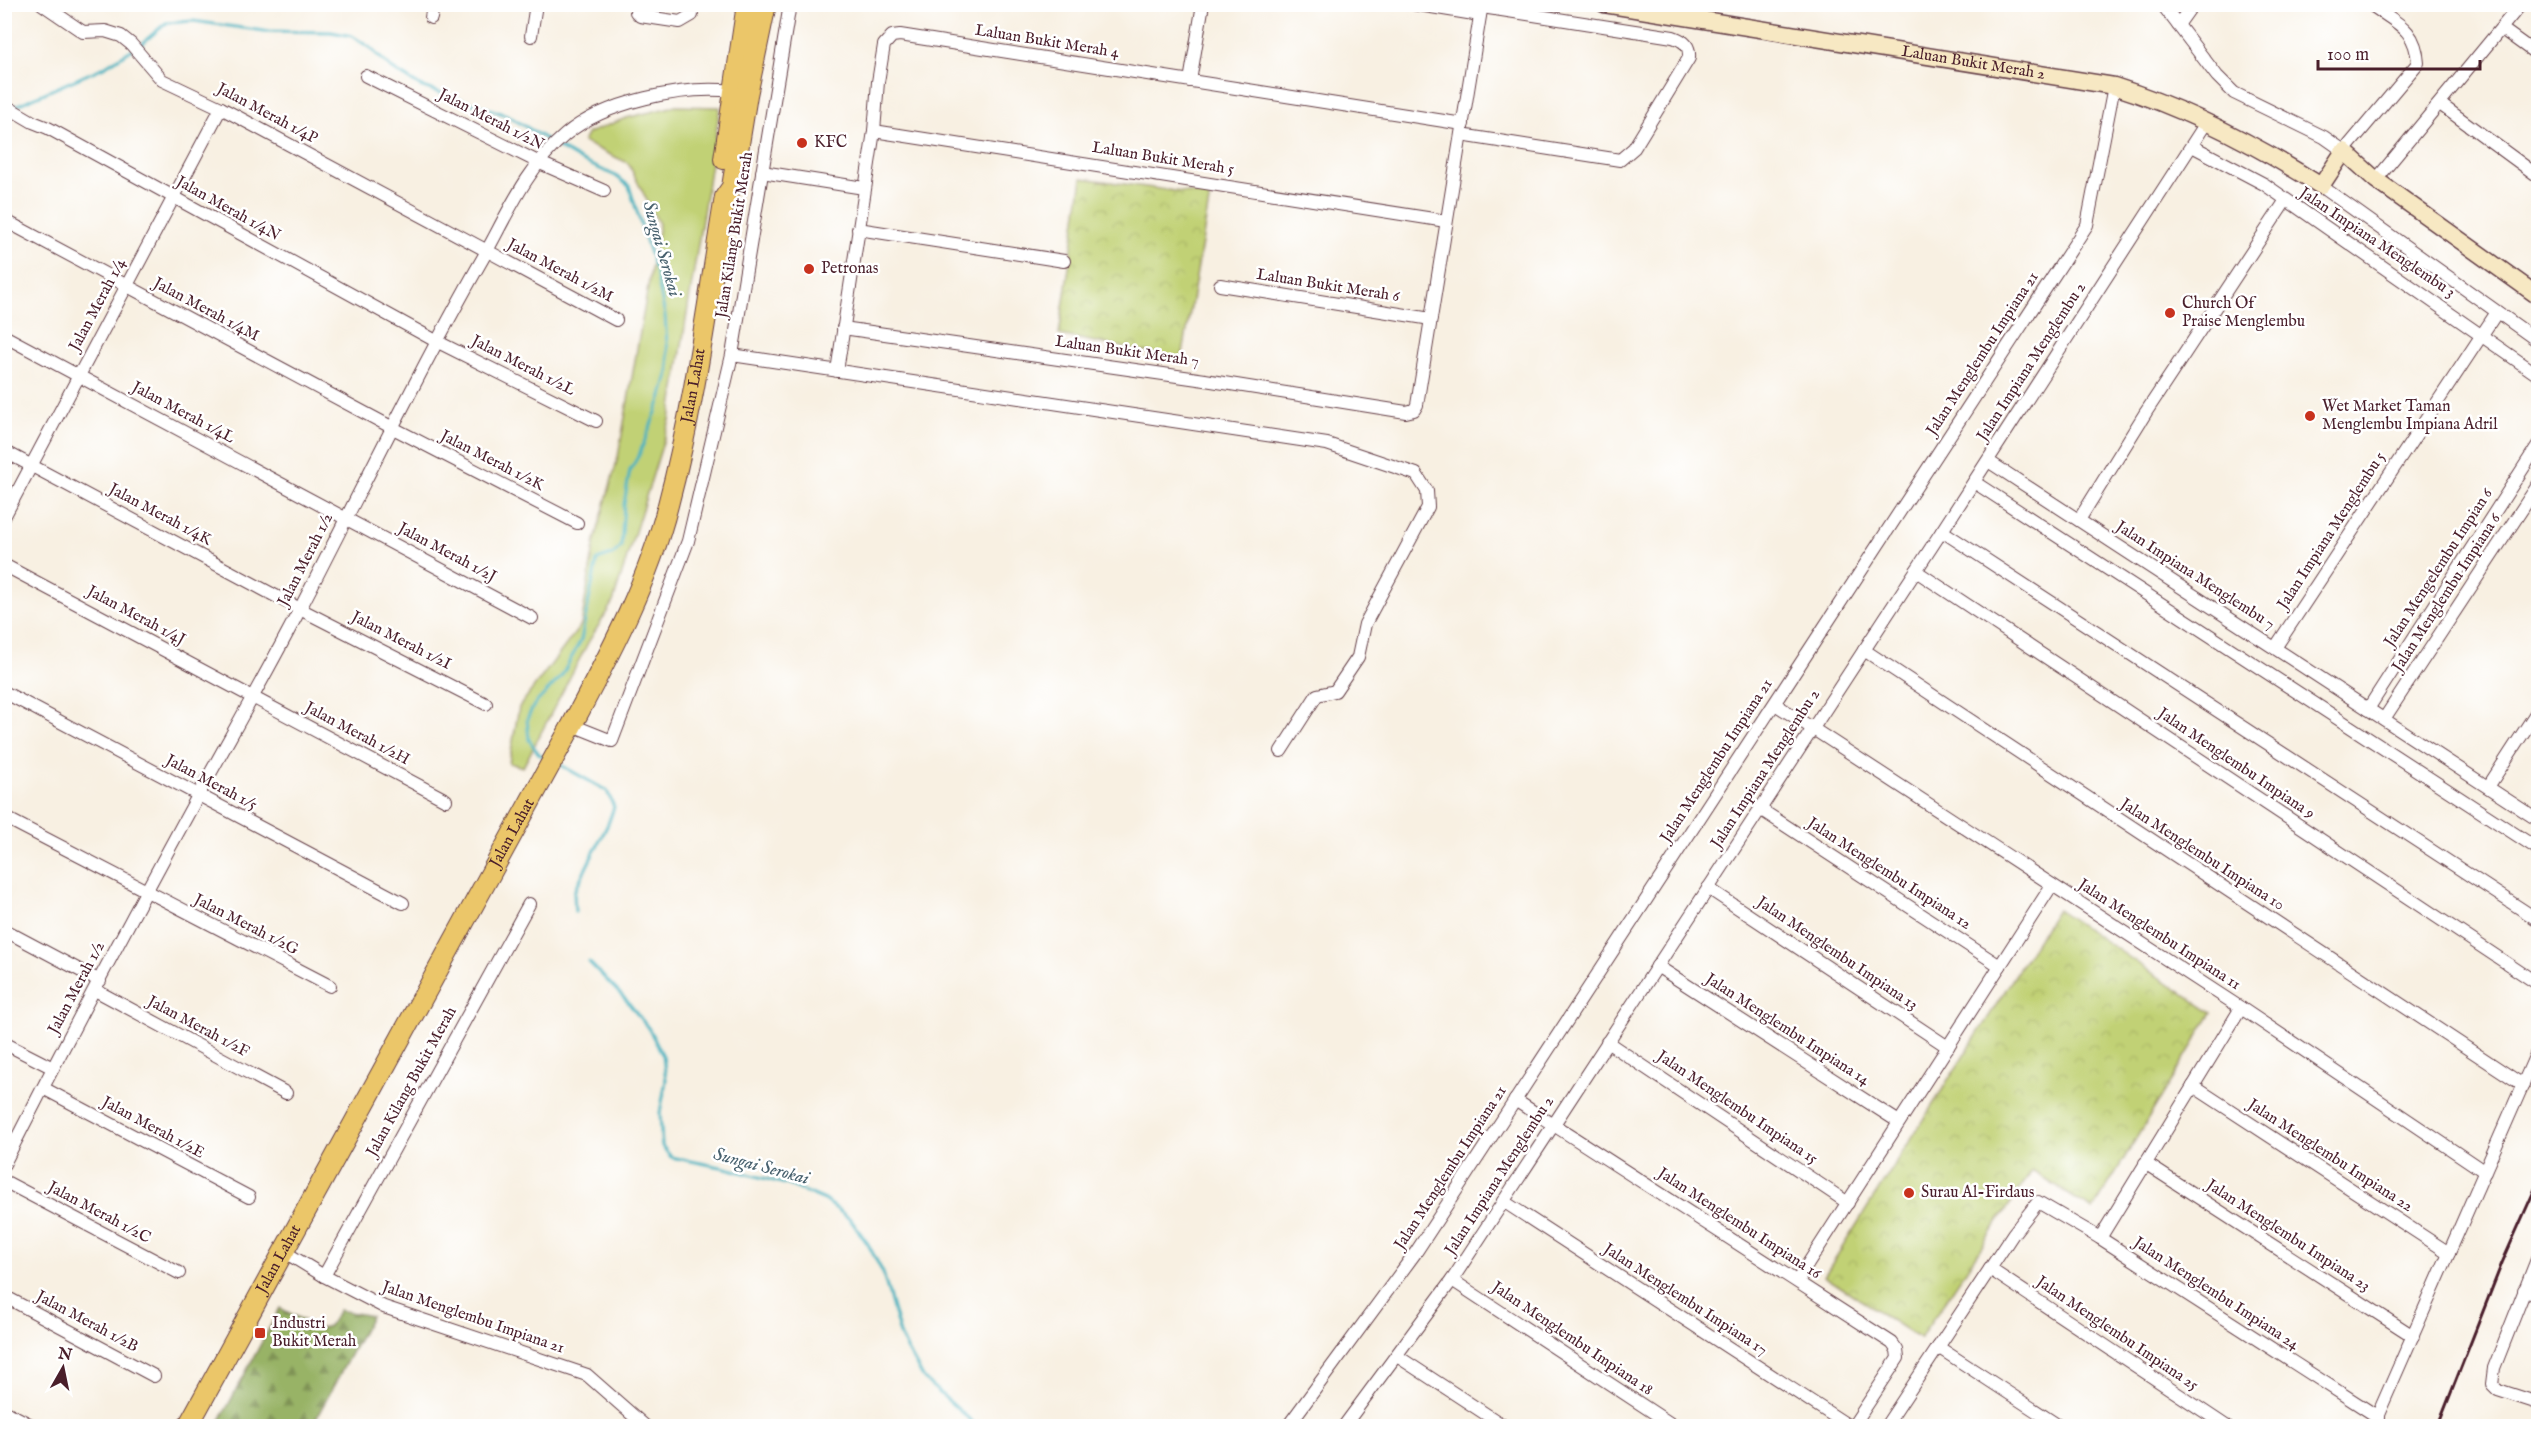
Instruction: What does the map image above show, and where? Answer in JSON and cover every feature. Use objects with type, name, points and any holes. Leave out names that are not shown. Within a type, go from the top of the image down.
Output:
[{"type":"main road","name":"Jalan Lahat","points":[[729,192],[721,184],[732,91],[747,4]]},
{"type":"main road","name":"Jalan Lahat","points":[[188,1426],[572,725],[614,646],[650,561],[668,506],[689,418],[765,4]]},
{"type":"main road","points":[[732,91],[740,87],[755,29],[765,4]]},
{"type":"street","name":"Jalan Merah 1/4P","points":[[42,4],[83,32],[105,31],[121,36],[131,44],[162,80],[221,108],[487,250]]},
{"type":"street","points":[[431,18],[433,4]]},
{"type":"street","points":[[531,36],[536,4]]},
{"type":"street","name":"Jalan Kilang Bukit Merah","points":[[572,725],[612,741],[688,541],[732,355],[790,4]]},
{"type":"street","points":[[1190,81],[1203,4]]},
{"type":"street","points":[[1413,4],[1482,9],[1673,37],[1685,43],[1690,50],[1689,58],[1634,148],[1620,160],[1462,130]]},
{"type":"street","name":"Laluan Bukit Merah 2","points":[[1604,4],[1645,8],[2114,86],[2160,100],[2280,160],[2321,186]]},
{"type":"street","points":[[2162,4],[2234,93],[2324,137],[2344,151],[2376,180],[2538,296]]},
{"type":"street","points":[[2178,25],[2193,4]]},
{"type":"street","points":[[2370,4],[2413,37],[2417,47],[2418,63],[2344,151],[2321,186],[2538,341]]},
{"type":"street","points":[[2376,180],[2521,4]]},
{"type":"street","points":[[637,8],[640,16],[680,22],[692,15]]},
{"type":"street","points":[[1431,319],[1482,9]]},
{"type":"street","points":[[2502,29],[2538,55]]},
{"type":"street","name":"Laluan Bukit Merah 4","points":[[837,371],[874,131],[884,45],[892,36],[900,35],[1190,81],[1462,130]]},
{"type":"street","name":"Jalan Merah 1/2N","points":[[366,76],[540,163],[604,191]]},
{"type":"street","name":"Jalan Menglembu Impiana 21","points":[[1288,1426],[1416,1252],[2087,225],[2114,86]]},
{"type":"street","name":"Jalan Merah 1/2","points":[[4,1164],[198,795],[300,609],[436,341],[523,184],[566,134],[596,117],[628,103],[714,89],[732,91]]},
{"type":"street","points":[[2440,104],[2538,176]]},
{"type":"street","name":"Jalan Merah 1/4N","points":[[4,105],[436,341]]},
{"type":"street","name":"Jalan Merah 1/4","points":[[4,517],[221,108]]},
{"type":"street","name":"Jalan Impiana Menglembu 2","points":[[1344,1426],[1452,1280],[1916,572],[2206,123]]},
{"type":"street","name":"Laluan Bukit Merah 5","points":[[874,131],[1446,221]]},
{"type":"street","name":"Jalan Impiana Menglembu 3","points":[[2192,146],[2264,184],[2538,375]]},
{"type":"street","points":[[762,172],[864,188]]},
{"type":"street","points":[[2079,520],[2146,412],[2286,200]]},
{"type":"street","name":"Jalan Merah 1/4M","points":[[4,220],[393,428]]},
{"type":"street","points":[[858,229],[1064,261]]},
{"type":"street","name":"Jalan Merah 1/2M","points":[[487,250],[616,320]]},
{"type":"street","name":"Laluan Bukit Merah 6","points":[[1220,285],[1431,319]]},
{"type":"street","name":"Jalan Impiana Menglembu 5","points":[[2275,648],[2497,312]]},
{"type":"street","name":"Laluan Bukit Merah 7","points":[[843,328],[1205,380],[1406,412],[1414,410],[1417,405],[1431,319]]},
{"type":"street","name":"Jalan Merah 1/4L","points":[[4,336],[346,518]]},
{"type":"street","name":"Jalan Merah 1/2L","points":[[436,341],[596,421]]},
{"type":"street","points":[[732,355],[1327,444],[1416,474],[1427,491],[1428,507],[1365,624],[1358,657],[1335,691],[1317,695],[1281,751]]},
{"type":"street","name":"Jalan Merah 1/2K","points":[[393,428],[577,523]]},
{"type":"street","name":"Jalan Mengelembu Impian 6","points":[[2368,709],[2538,445]]},
{"type":"street","name":"Jalan Merah 1/4K","points":[[4,451],[300,609]]},
{"type":"street","name":"Jalan Impiana Menglembu 7","points":[[1988,460],[2538,820]]},
{"type":"street","points":[[1974,482],[2538,849]]},
{"type":"street","name":"Jalan Menglembu Impiana 6","points":[[2384,719],[2538,484]]},
{"type":"street","name":"Jalan Merah 1/2J","points":[[346,518],[532,618]]},
{"type":"street","points":[[1942,531],[2538,920]]},
{"type":"street","name":"Jalan Merah 1/4J","points":[[4,565],[252,697]]},
{"type":"street","name":"Jalan Menglembu Impiana 9","points":[[1916,572],[2538,984]]},
{"type":"street","name":"Jalan Merah 1/2I","points":[[300,609],[486,704]]},
{"type":"street","name":"Jalan Menglembu Impiana 10","points":[[1864,650],[2523,1085]]},
{"type":"street","name":"Jalan Merah 1/5","points":[[4,692],[403,903]]},
{"type":"street","name":"Jalan Merah 1/2H","points":[[252,697],[446,800]]},
{"type":"street","name":"Jalan Menglembu Impiana 11","points":[[1775,704],[2241,1008],[2485,1172]]},
{"type":"street","points":[[2488,788],[2538,710]]},
{"type":"street","name":"Jalan Menglembu Impiana 12","points":[[1760,809],[2000,966]]},
{"type":"street","points":[[4,817],[147,893]]},
{"type":"street","points":[[1797,1281],[2052,885]]},
{"type":"street","name":"Jalan Menglembu Impiana 13","points":[[1708,888],[1948,1047]]},
{"type":"street","name":"Jalan Merah 1/2G","points":[[147,893],[330,986]]},
{"type":"street","name":"Jalan Kilang Bukit Merah","points":[[324,1276],[529,904]]},
{"type":"street","name":"Jalan Merah 1/2F","points":[[4,930],[286,1093]]},
{"type":"street","name":"Jalan Menglembu Impiana 14","points":[[1657,966],[1899,1122]]},
{"type":"street","points":[[2100,1238],[2241,1008]]},
{"type":"street","name":"Jalan Menglembu Impiana 15","points":[[1607,1042],[1848,1203]]},
{"type":"street","points":[[4,1043],[53,1068]]},
{"type":"street","points":[[2375,1422],[2538,1050]]},
{"type":"street","name":"Jalan Menglembu Impiana 22","points":[[2193,1086],[2450,1253]]},
{"type":"street","name":"Jalan Merah 1/2E","points":[[42,1088],[249,1197]]},
{"type":"street","name":"Jalan Menglembu Impiana 16","points":[[1515,1100],[1892,1343],[1897,1350],[1898,1358],[1851,1426]]},
{"type":"street","name":"Jalan Menglembu Impiana 23","points":[[2145,1163],[2413,1335]]},
{"type":"street","name":"Jalan Merah 1/2C","points":[[4,1181],[179,1273]]},
{"type":"street","name":"Jalan Menglembu Impiana 17","points":[[1503,1201],[1851,1426]]},
{"type":"street","name":"Jalan Menglembu Impiana 24","points":[[1990,1269],[2035,1203],[2041,1202],[2100,1238],[2375,1422]]},
{"type":"street","name":"Jalan Menglembu Impiana 21","points":[[283,1251],[324,1276],[384,1307],[587,1375],[645,1426]]},
{"type":"street","points":[[2538,1257],[2494,1368],[2492,1384],[2498,1390],[2538,1403]]},
{"type":"street","points":[[1892,1424],[1938,1347],[1990,1269]]},
{"type":"street","name":"Jalan Menglembu Impiana 25","points":[[1990,1269],[2226,1426]]},
{"type":"street","name":"Jalan Menglembu Impiana 18","points":[[1452,1280],[1674,1426]]},
{"type":"street","points":[[2524,1290],[2538,1294]]},
{"type":"street","name":"Jalan Merah 1/2B","points":[[4,1296],[154,1376]]},
{"type":"street","points":[[1938,1347],[2059,1426]]},
{"type":"street","points":[[1397,1356],[1504,1426]]},
{"type":"street","points":[[4,1410],[33,1426]]},
{"type":"green space","points":[[675,106],[720,107],[670,420],[613,602],[589,641],[523,767],[509,763],[519,707],[581,625],[595,540],[618,457],[659,224],[628,163],[583,142],[588,133],[626,118]]},
{"type":"green space","points":[[1082,178],[1210,196],[1182,359],[1059,335]]},
{"type":"green space","points":[[2057,909],[2212,1013],[2093,1210],[2032,1171],[1920,1339],[1824,1276]]},
{"type":"green space","points":[[280,1308],[319,1329],[329,1326],[339,1310],[371,1316],[312,1426],[217,1426]]},
{"type":"waterway","name":"Sungai Serokai","points":[[139,46],[166,23],[193,21],[264,31],[331,32],[352,36],[369,47],[391,68],[420,86],[507,115],[552,143]]},
{"type":"waterway","name":"Sungai Serokai","points":[[15,106],[104,67],[133,49]]},
{"type":"waterway","name":"Sungai Serokai","points":[[545,757],[539,754],[529,740],[527,719],[534,705],[561,677],[581,640],[597,560],[612,555],[621,547],[624,504],[630,470],[639,455],[669,372],[665,315],[656,273],[629,186],[616,176],[558,147]]},
{"type":"waterway","name":"Sungai Serokai","points":[[559,764],[607,791],[614,807],[608,824],[574,892],[575,912]]},
{"type":"waterway","name":"Sungai Serokai","points":[[589,962],[627,1001],[649,1029],[663,1056],[666,1080],[660,1113],[662,1146],[671,1157],[726,1168],[789,1185],[825,1200],[850,1219],[868,1244],[883,1273],[901,1338],[924,1379],[977,1426]]},
{"type":"railway","points":[[2438,1426],[2502,1263],[2538,1182]]},
{"type":"place","name":"KFC","points":[[802,143]]},
{"type":"place","name":"Petronas","points":[[809,269]]},
{"type":"place","name":"Church Of Praise Menglembu","points":[[2170,313]]},
{"type":"place","name":"Wet Market Taman Menglembu Impiana Adril","points":[[2310,416]]},
{"type":"place","name":"Surau Al-Firdaus","points":[[1909,1193]]},
{"type":"place","name":"Industri Bukit Merah","points":[[260,1333]]}]
